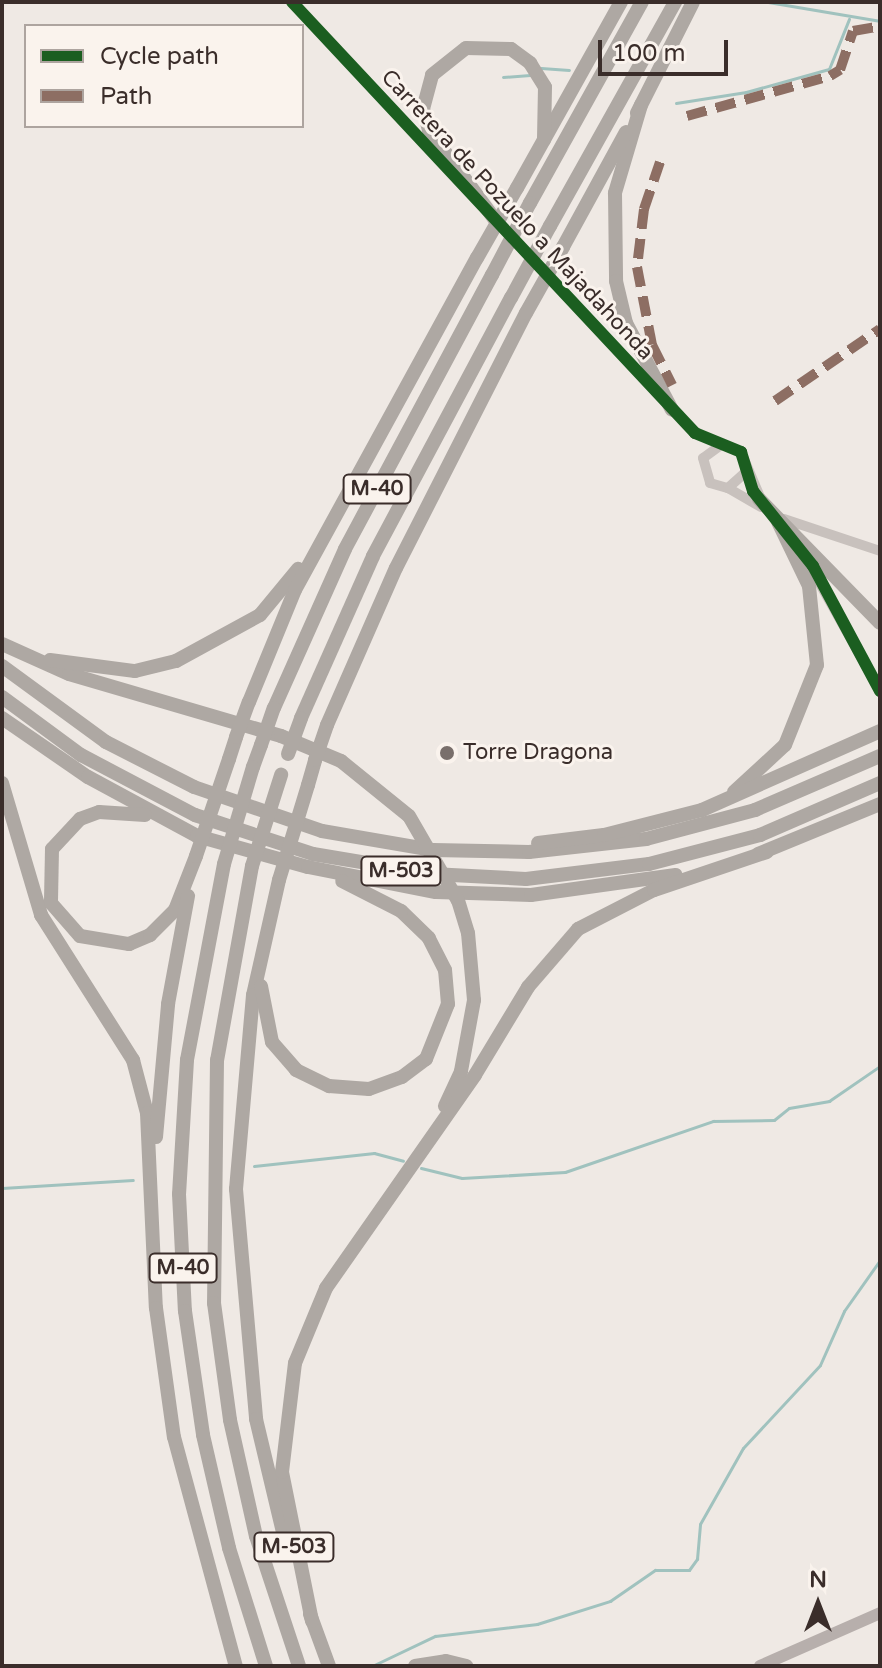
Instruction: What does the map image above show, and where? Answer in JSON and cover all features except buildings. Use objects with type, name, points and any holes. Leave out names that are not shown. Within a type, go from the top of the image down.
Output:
[{"type":"highway","points":[[168,821],[129,810],[99,812],[63,832],[47,875],[51,903],[62,921],[101,944],[129,944],[150,935],[175,910],[249,702],[321,541],[621,2]]},
{"type":"highway","name":"M-40","points":[[266,1666],[203,1435],[185,1311],[179,1194],[187,1060],[224,864],[274,708],[345,549],[530,203],[642,2]]},
{"type":"highway","name":"M-40","points":[[299,1666],[256,1536],[230,1420],[214,1303],[217,1060],[252,866],[301,718],[373,556],[550,226],[675,2]]},
{"type":"highway","points":[[329,1666],[280,1527],[256,1419],[243,1301],[236,1189],[244,1063],[267,930],[279,880],[327,725],[396,568],[526,313],[641,105],[693,2]]},
{"type":"highway","points":[[496,221],[429,130],[424,96],[432,75],[466,48],[511,49],[530,63],[545,87],[544,140]]},
{"type":"highway","points":[[641,105],[615,193],[616,281],[626,323],[672,410]]},
{"type":"highway","points":[[759,499],[880,623]]},
{"type":"highway","name":"M-503","points":[[702,810],[745,786],[775,758],[810,693],[815,608],[778,520]]},
{"type":"highway","points":[[18,653],[135,671],[176,661],[260,615],[321,541]]},
{"type":"highway","name":"M-503","points":[[2,644],[69,674],[293,741],[341,761],[409,816],[458,901],[473,965],[472,1013],[461,1071],[432,1136]]},
{"type":"highway","name":"M-503","points":[[2,666],[106,742],[180,781],[297,824],[402,846],[529,852],[646,839],[755,810],[880,756]]},
{"type":"highway","name":"M-503","points":[[2,697],[81,755],[195,815],[313,854],[432,874],[526,879],[649,864],[760,835],[880,783]]},
{"type":"highway","name":"M-503","points":[[2,718],[168,821],[244,852],[436,892],[531,895],[633,884],[767,852]]},
{"type":"highway","name":"M-503","points":[[402,846],[566,840],[702,810],[880,731]]},
{"type":"highway","points":[[2,783],[41,915],[133,1060],[147,1113],[153,1190],[156,1308],[174,1437],[236,1666]]},
{"type":"highway","name":"M-503","points":[[312,1621],[282,1472],[295,1363],[326,1288],[432,1136],[528,987],[578,929],[654,890],[767,852],[880,804]]},
{"type":"highway","points":[[153,1190],[168,1004],[196,856]]},
{"type":"highway","points":[[267,930],[260,998],[272,1042],[296,1070],[329,1086],[369,1089],[402,1077],[426,1059],[448,1004],[445,970],[429,938],[372,893],[308,867]]},
{"type":"highway","points":[[415,1666],[446,1661],[466,1666]]},
{"type":"main road","points":[[760,1666],[880,1613]]},
{"type":"street","name":"Carretera de Pozuelo a Majadahonda","points":[[292,2],[672,410],[695,433],[721,445]]},
{"type":"street","points":[[301,2],[337,50]]},
{"type":"street","name":"Carretera de Pozuelo a Majadahonda","points":[[695,433],[703,458]]},
{"type":"street","points":[[759,499],[746,472],[741,452],[721,445],[703,458],[705,478],[728,488],[778,520],[880,551]]},
{"type":"street","points":[[728,488],[746,472]]},
{"type":"street","points":[[778,520],[822,581],[880,691]]},
{"type":"waterway","points":[[768,2],[880,21]]},
{"type":"waterway","points":[[676,103],[746,92],[829,69],[849,19]]},
{"type":"waterway","points":[[541,68],[569,70]]},
{"type":"waterway","points":[[503,77],[530,75]]},
{"type":"waterway","points":[[421,1168],[462,1178],[565,1172],[713,1121],[774,1120],[789,1108],[829,1101],[880,1066]]},
{"type":"waterway","points":[[254,1166],[374,1153],[403,1161]]},
{"type":"waterway","points":[[2,1188],[133,1180]]},
{"type":"waterway","points":[[372,1666],[435,1636],[537,1624],[610,1601],[655,1570],[689,1570],[697,1559],[700,1524],[743,1448],[820,1365],[844,1311],[880,1260]]},
{"type":"marked path","points":[[687,116],[830,76],[840,70],[853,31],[880,26]]},
{"type":"marked path","points":[[660,162],[644,209],[637,267],[652,345],[672,385]]},
{"type":"marked path","points":[[775,401],[880,329]]},
{"type":"cycle path","points":[[292,2],[695,433],[741,452],[753,491],[813,566],[880,691]]},
{"type":"place","name":"Torre Dragona","points":[[447,753]]}]
